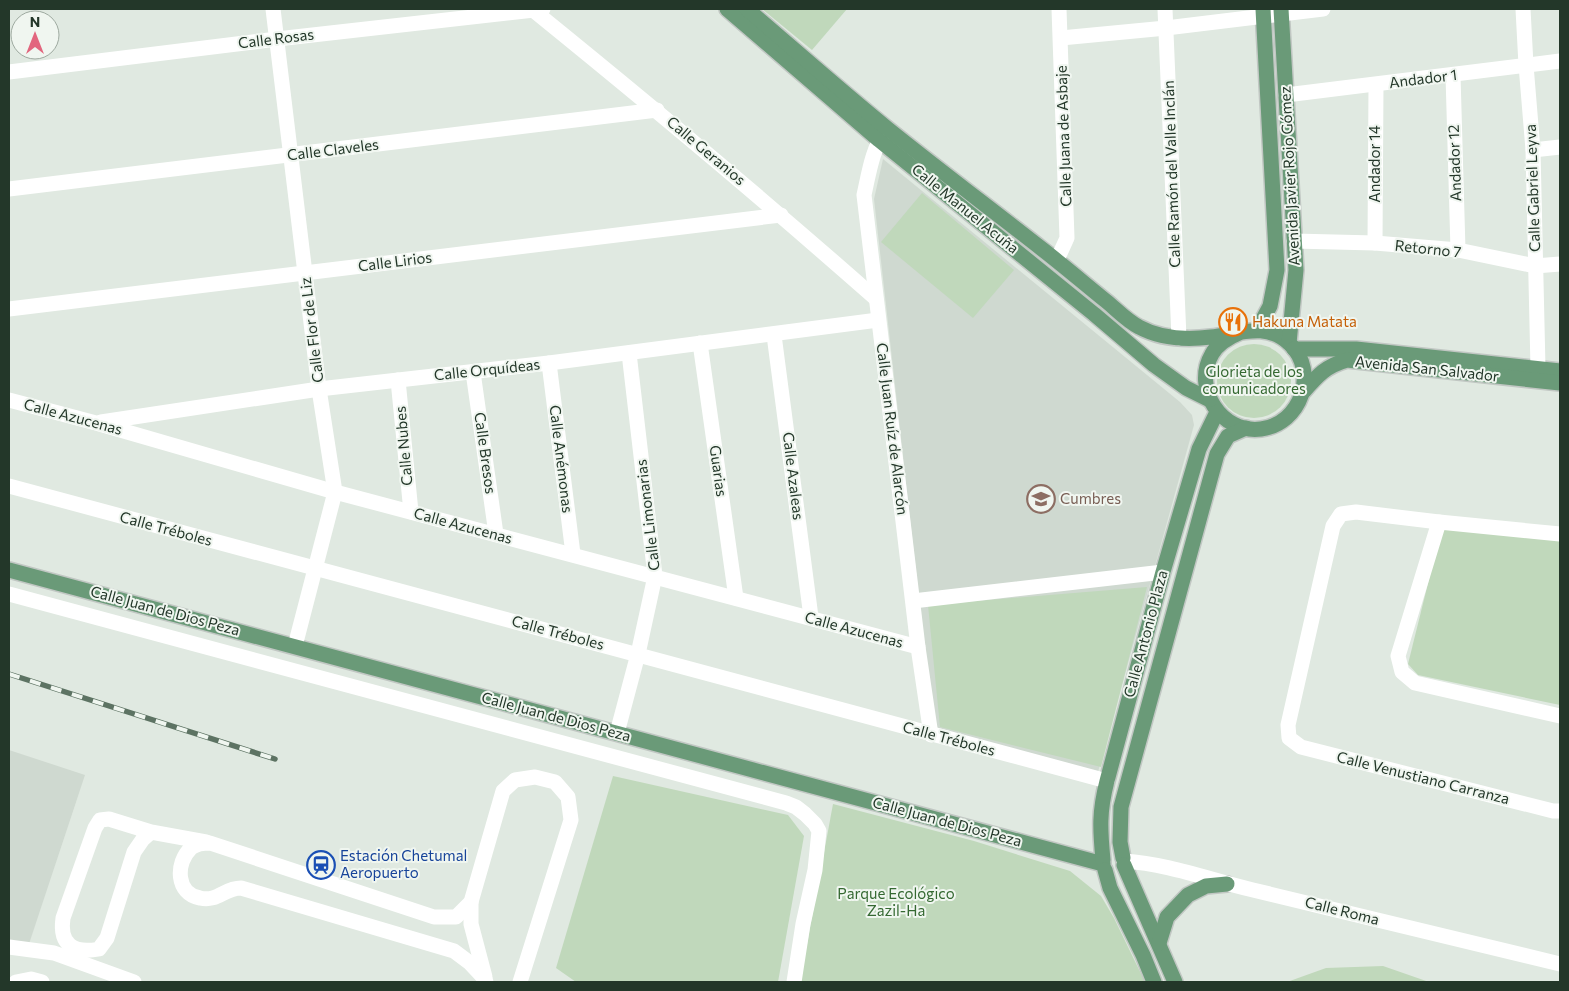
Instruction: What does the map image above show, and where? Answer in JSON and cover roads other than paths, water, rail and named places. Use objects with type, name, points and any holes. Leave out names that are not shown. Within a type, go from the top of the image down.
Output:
[{"type":"main road","name":"Calle Manuel Acuña","points":[[727,9],[883,134],[1154,365],[1214,406]]},
{"type":"main road","name":"Calle Manuel Acuña","points":[[747,9],[883,134],[1057,260],[1133,324],[1154,334],[1179,338],[1212,337],[1240,332]]},
{"type":"main road","name":"Avenida Javier Rojo Gómez","points":[[1281,11],[1296,270],[1291,346]]},
{"type":"main road","name":"Avenida Javier Rojo Gómez","points":[[1256,330],[1270,306],[1277,270],[1263,13]]},
{"type":"main road","points":[[1277,270],[1296,270]]},
{"type":"main road","points":[[1268,331],[1279,336],[1291,346],[1302,362],[1305,376],[1304,391],[1298,405],[1288,417],[1276,425],[1261,429],[1246,428],[1230,423],[1214,406],[1205,387],[1206,369],[1212,353],[1225,340],[1240,332],[1268,331]]},
{"type":"main road","name":"Avenida San Salvador","points":[[1291,346],[1356,348],[1560,371]]},
{"type":"main road","name":"Avenida San Salvador","points":[[1304,391],[1320,372],[1334,364],[1347,360],[1560,383]]},
{"type":"main road","name":"Calle Antonio Plaza","points":[[1154,982],[1110,888],[1104,865],[1100,825],[1101,803],[1163,572],[1199,449],[1214,406]]},
{"type":"main road","name":"Calle Antonio Plaza","points":[[1175,982],[1124,861],[1120,842],[1121,807],[1217,454],[1228,436],[1246,428]]},
{"type":"main road","name":"Calle Juan de Dios Peza","points":[[9,570],[1104,865]]},
{"type":"main road","points":[[1104,865],[1107,855],[1114,853],[1118,853],[1124,861]]},
{"type":"main road","points":[[1159,943],[1167,917],[1188,895],[1206,886],[1227,884]]},
{"type":"street","name":"Calle Flor de Liz","points":[[273,9],[319,390],[335,492],[295,646]]},
{"type":"street","name":"Calle Juana de Asbaje","points":[[1057,260],[1067,238],[1059,9]]},
{"type":"street","name":"Calle Ramón del Valle Inclán","points":[[1165,9],[1179,338]]},
{"type":"street","points":[[1061,38],[1166,28],[1281,11],[1323,9]]},
{"type":"street","name":"Calle Gabriel Leyva","points":[[1523,9],[1533,150],[1538,368]]},
{"type":"street","name":"Calle Rosas","points":[[9,72],[538,10]]},
{"type":"street","name":"Calle Geranios","points":[[538,10],[781,215],[875,298]]},
{"type":"street","name":"Andador 1","points":[[1286,95],[1560,61]]},
{"type":"street","name":"Andador 12","points":[[1452,75],[1458,250]]},
{"type":"street","name":"Andador 14","points":[[1374,244],[1376,85]]},
{"type":"street","name":"Calle Claveles","points":[[9,189],[657,110]]},
{"type":"street","name":"Calle Juan Ruíz de Alarcón","points":[[883,134],[874,150],[864,195],[918,647],[931,735]]},
{"type":"street","points":[[1533,150],[1560,147]]},
{"type":"street","name":"Calle Lirios","points":[[9,309],[781,215]]},
{"type":"street","name":"Retorno 7","points":[[1294,241],[1458,250],[1535,266],[1560,264]]},
{"type":"street","name":"Calle Orquídeas","points":[[96,422],[319,390],[774,335],[878,320]]},
{"type":"street","name":"Calle Azaleas","points":[[774,335],[811,617]]},
{"type":"street","name":"Guarias","points":[[700,344],[736,598]]},
{"type":"street","name":"Calle Limonarias","points":[[617,733],[638,654],[655,576],[629,353]]},
{"type":"street","name":"Calle Anémonas","points":[[549,363],[573,554]]},
{"type":"street","name":"Calle Bresos","points":[[473,372],[496,534]]},
{"type":"street","name":"Calle Nubes","points":[[398,380],[411,512]]},
{"type":"street","name":"Calle Azucenas","points":[[9,400],[96,422],[335,492],[811,617],[918,647]]},
{"type":"street","name":"Calle Tréboles","points":[[9,486],[1106,781]]},
{"type":"street","name":"Calle Venustiano Carranza","points":[[1439,522],[1356,512],[1341,514],[1333,526],[1288,725],[1289,738],[1301,747],[1553,811],[1560,811]]},
{"type":"street","points":[[1560,534],[1439,522],[1398,656],[1402,672],[1415,683],[1560,716]]},
{"type":"street","points":[[913,601],[1163,572]]},
{"type":"street","points":[[9,594],[767,797],[796,807],[815,824],[819,831],[815,870],[803,924],[794,982]]},
{"type":"street","points":[[486,981],[471,924],[471,902],[503,790],[514,780],[535,777],[554,782],[568,798],[571,820],[520,982]]},
{"type":"street","points":[[151,832],[143,839],[134,852],[107,938],[99,949],[86,951],[74,948],[64,939],[61,929],[63,918],[94,828],[100,820],[109,819],[151,832],[210,843],[434,917],[456,917],[471,902]]},
{"type":"street","points":[[210,843],[199,844],[191,848],[181,862],[180,880],[188,894],[210,899],[220,896],[231,888],[241,888],[454,951],[470,963],[486,981]]},
{"type":"street","name":"Calle Roma","points":[[1124,861],[1142,862],[1170,868],[1227,884],[1560,964]]},
{"type":"street","points":[[9,947],[54,953],[134,982]]},
{"type":"street","points":[[16,982],[31,980],[42,982]]},
{"type":"railway","points":[[9,674],[275,759]]},
{"type":"place","name":"Hakuna Matata","points":[[1233,322]]},
{"type":"place","name":"Cumbres","points":[[1041,499]]},
{"type":"place","name":"Estación Chetumal Aeropuerto","points":[[321,865]]},
{"type":"park label","name":"Glorieta de los comunicadores","points":[[1254,380]]},
{"type":"park label","name":"Parque Ecológico Zazil-Ha","points":[[896,902]]}]
